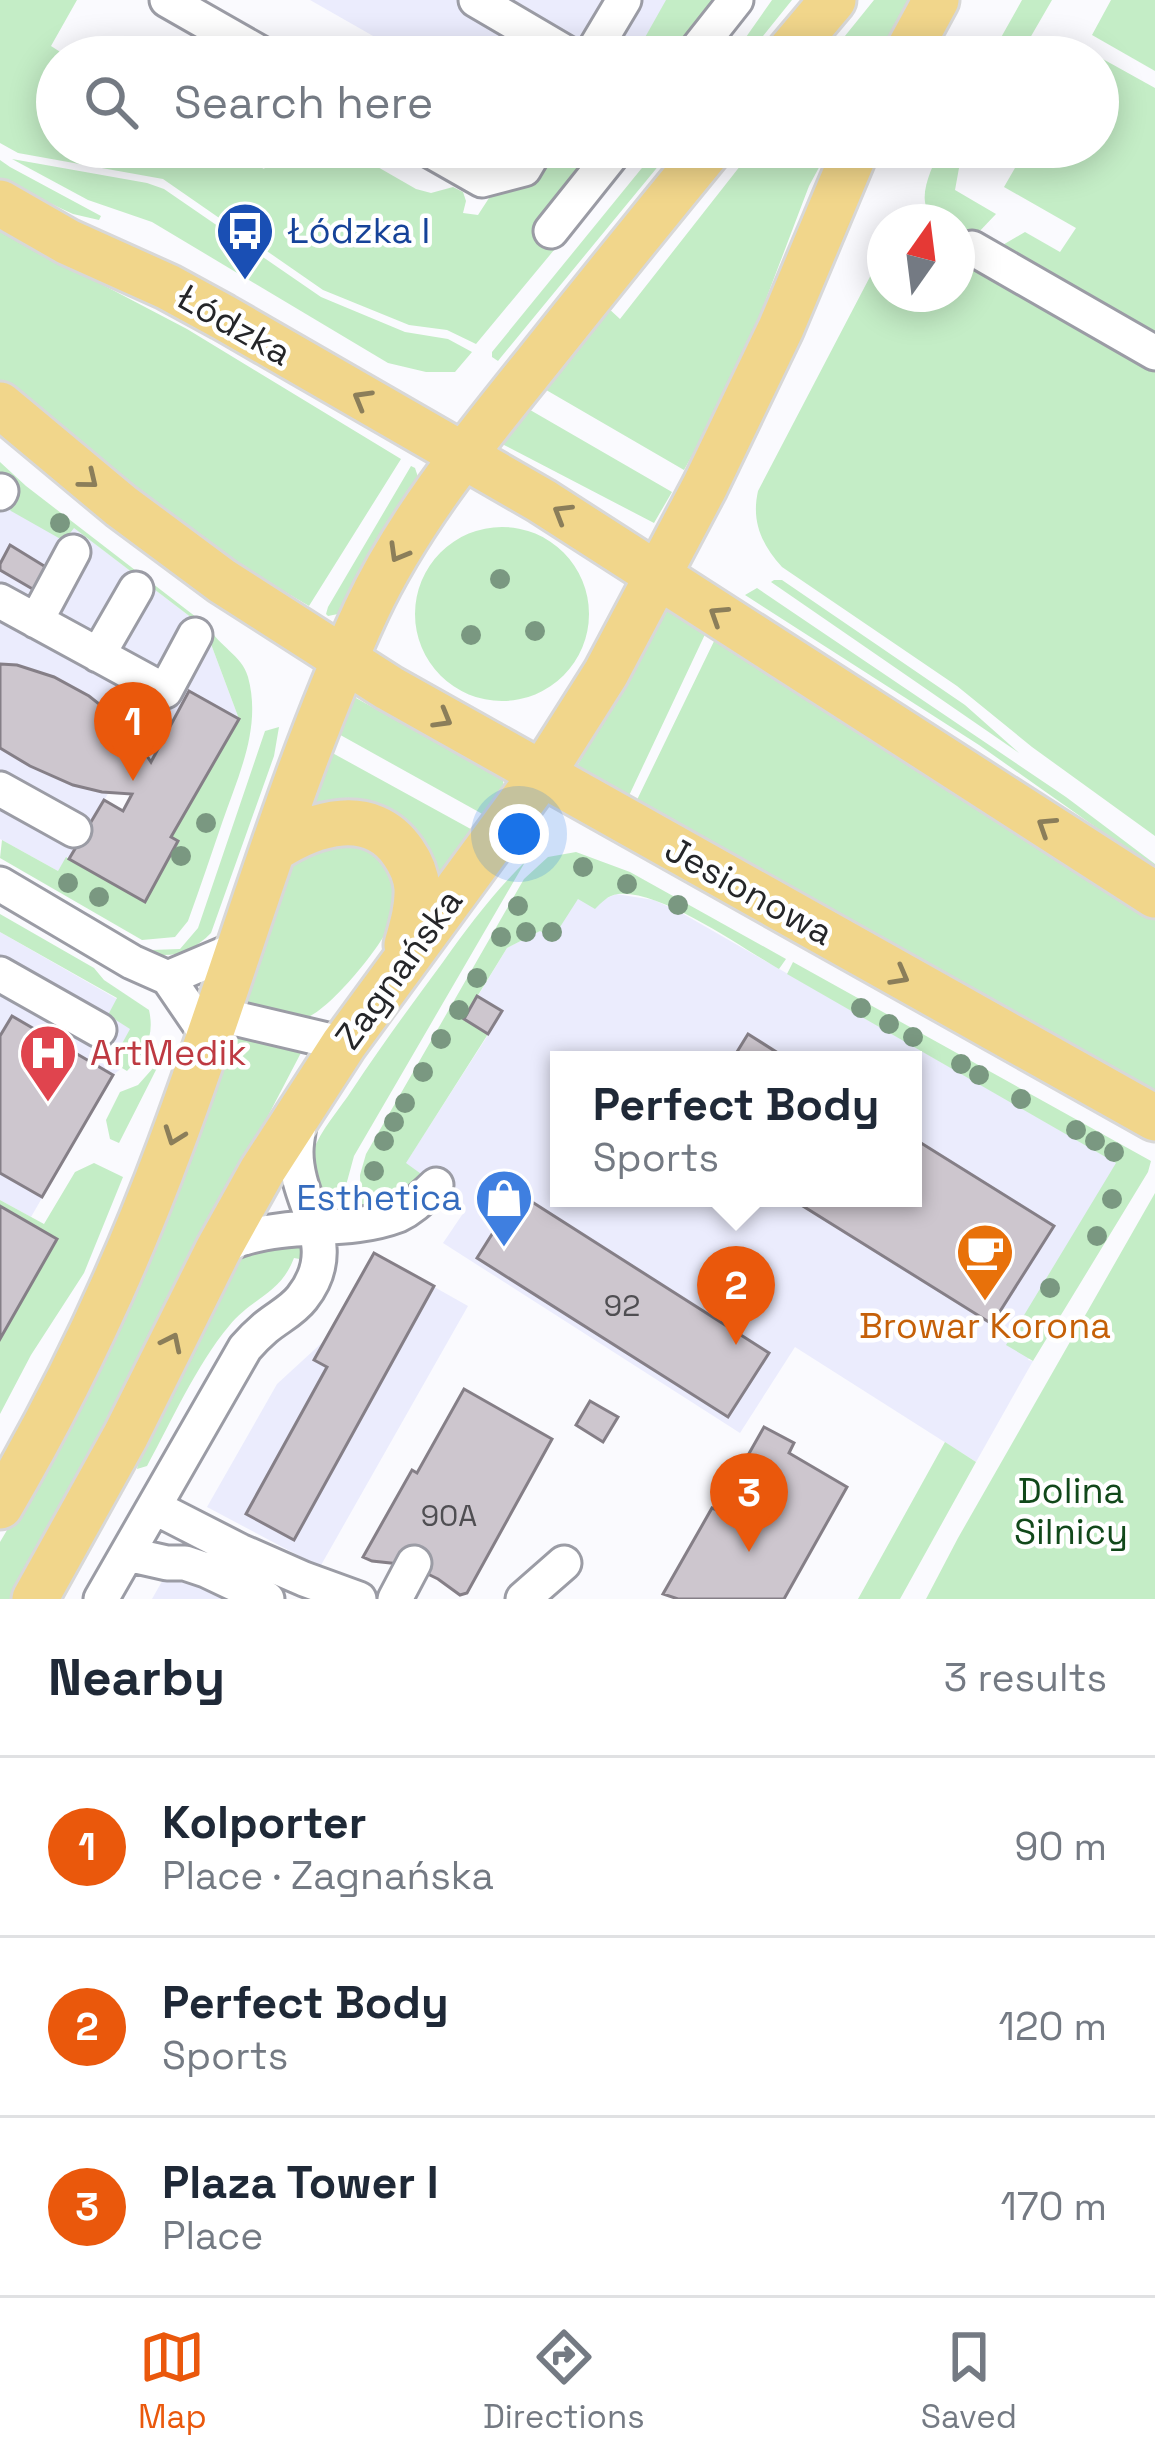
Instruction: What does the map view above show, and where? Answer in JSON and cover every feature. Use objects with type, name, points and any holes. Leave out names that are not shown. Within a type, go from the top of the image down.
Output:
[{"type":"main road","points":[[803,36],[833,0]]},
{"type":"main road","points":[[916,36],[936,0]]},
{"type":"main road","points":[[0,1506],[75,1366],[130,1249],[171,1146],[274,849],[367,609],[464,456],[694,168]]},
{"type":"main road","name":"Zagnańska","points":[[35,1599],[126,1435],[254,1184],[344,1044],[542,774],[606,673],[705,486],[772,346],[848,168]]},
{"type":"main road","name":"Łódzka","points":[[0,203],[68,242],[168,287],[464,456]]},
{"type":"main road","points":[[0,405],[171,544],[346,661]]},
{"type":"main road","points":[[464,456],[582,524],[1155,895]]},
{"type":"main road","name":"Jesionowa","points":[[346,661],[1155,1118]]},
{"type":"main road","points":[[274,849],[301,831],[342,823],[361,823],[396,842],[410,861],[417,886],[404,961]]},
{"type":"street","points":[[167,0],[230,36]]},
{"type":"street","points":[[476,0],[537,36]]},
{"type":"street","points":[[603,36],[624,0]]},
{"type":"street","points":[[708,36],[736,0]]},
{"type":"street","points":[[461,168],[482,180],[525,168]]},
{"type":"street","points":[[551,231],[601,168]]},
{"type":"street","points":[[975,250],[1155,353]]},
{"type":"street","points":[[36,621],[74,552]]},
{"type":"street","points":[[98,655],[136,589]]},
{"type":"street","points":[[0,602],[165,691],[195,635]]},
{"type":"street","points":[[0,789],[74,830]]},
{"type":"street","points":[[0,884],[132,962],[168,978],[213,1026],[344,1044]]},
{"type":"street","points":[[168,978],[241,947]]},
{"type":"street","points":[[0,974],[99,1030]]},
{"type":"street","points":[[101,1599],[245,1348],[300,1301],[315,1279],[318,1229],[296,1153],[302,1107]]},
{"type":"street","points":[[218,1250],[243,1238],[354,1226],[400,1214],[436,1185]]},
{"type":"street","points":[[154,1507],[240,1551],[359,1599]]},
{"type":"street","points":[[127,1554],[185,1563],[267,1599]]},
{"type":"street","points":[[395,1599],[414,1563]]},
{"type":"street","points":[[523,1599],[564,1563]]},
{"type":"shaded area","points":[[310,0],[714,0],[693,36],[373,36]]},
{"type":"shaded area","points":[[0,475],[21,490],[10,508],[65,540],[73,527],[205,628],[239,719],[189,691],[151,762],[127,726],[89,696],[54,677],[0,664]]},
{"type":"shaded area","points":[[0,748],[73,785],[109,792],[58,871],[0,839]]},
{"type":"shaded area","points":[[616,894],[654,900],[922,1051],[550,1051],[550,1207],[922,1207],[922,1051],[1136,1174],[1028,1360],[1033,1361],[976,1462],[795,1347],[740,1433],[443,1243],[464,1212],[429,1191],[405,1164],[488,1035],[464,1019],[507,948],[541,930],[578,899]]},
{"type":"shaded area","points":[[0,932],[117,999],[131,1029],[113,1062],[122,1068],[113,1075],[31,1217],[0,1200]]},
{"type":"shaded area","points":[[374,1253],[468,1306],[320,1567],[207,1507],[277,1384],[326,1339]]},
{"type":"shaded area","points":[[165,1576],[191,1576],[236,1599],[152,1599]]},
{"type":"green space","points":[[0,0],[77,0],[57,36],[36,36],[36,156],[0,143]]},
{"type":"green space","points":[[666,0],[722,0],[693,36],[646,36]]},
{"type":"green space","points":[[772,0],[792,0],[763,36],[747,36]]},
{"type":"green space","points":[[874,0],[908,0],[889,36],[845,36]]},
{"type":"green space","points":[[1022,0],[1052,0],[1031,36],[1002,36]]},
{"type":"green space","points":[[1111,0],[1155,0],[1155,71],[1119,50],[1119,36],[1092,35]]},
{"type":"green space","points":[[1119,68],[1155,88],[1155,340],[1001,246],[1025,232],[1060,252],[1076,228],[1004,187],[1015,168],[1119,168]]},
{"type":"green space","points":[[12,159],[36,163],[36,168],[63,168],[164,189],[321,297],[405,332],[448,339],[472,352],[455,372],[426,372],[388,363],[152,222],[88,200]]},
{"type":"green space","points":[[0,160],[101,216],[99,220],[73,214],[0,180]]},
{"type":"green space","points":[[102,168],[380,168],[431,193],[453,187],[463,192],[463,213],[478,215],[489,198],[507,190],[527,168],[601,168],[603,191],[476,344],[447,330],[409,325],[323,290],[163,179]]},
{"type":"green space","points":[[642,168],[657,168],[498,361],[492,352]]},
{"type":"green space","points":[[739,168],[819,168],[738,373],[684,470],[541,387],[607,307],[620,319]]},
{"type":"green space","points":[[932,168],[959,168],[955,190],[996,214],[975,235],[975,204],[926,204]]},
{"type":"green space","points":[[0,231],[187,329],[401,459],[309,606],[194,538],[0,385]]},
{"type":"green space","points":[[975,260],[1155,364],[1155,836],[957,686],[782,567],[757,523],[758,491],[867,282],[867,312],[975,312]]},
{"type":"green space","points":[[525,407],[672,492],[654,523],[504,445]]},
{"type":"green space","points":[[0,462],[209,627],[248,677],[252,715],[246,751],[188,921],[175,937],[142,940],[0,858],[2,840],[58,871],[66,857],[145,902],[178,842],[171,837],[239,719],[205,628],[74,528],[64,541],[11,511],[20,490],[0,475]]},
{"type":"green space","points":[[411,466],[416,482],[338,614],[328,616],[328,607]]},
{"type":"green space","points":[[502,527],[535,534],[563,553],[582,581],[589,614],[582,647],[563,675],[535,694],[502,701],[469,694],[441,675],[422,647],[415,614],[422,581],[441,553],[469,534]]},
{"type":"green space","points":[[782,580],[965,705],[1019,753],[771,582]]},
{"type":"green space","points":[[757,588],[1066,797],[1155,864],[1155,869],[979,745],[745,595]]},
{"type":"green space","points":[[667,606],[708,628],[626,802],[576,768]]},
{"type":"green space","points":[[718,633],[1155,912],[1155,1099],[634,806]]},
{"type":"green space","points":[[352,698],[503,780],[504,789],[486,816],[335,732]]},
{"type":"green space","points":[[279,727],[274,756],[211,933],[182,952],[146,953],[180,949],[198,928],[265,731]]},
{"type":"green space","points":[[327,750],[478,833],[439,888],[430,870],[307,816]]},
{"type":"green space","points":[[357,836],[403,876],[391,922],[377,946],[326,1005],[303,1019],[278,1017],[239,1002],[285,871],[300,853]]},
{"type":"green space","points":[[576,852],[630,872],[786,959],[779,969],[678,910],[636,895],[618,894],[595,909],[578,899],[553,938],[540,931],[507,948],[464,1018],[488,1034],[406,1163],[424,1176],[407,1195],[361,1211],[360,1175],[366,1154],[524,879],[548,857]]},
{"type":"green space","points":[[525,862],[354,1156],[344,1210],[335,1206],[321,1195],[311,1171],[320,1136],[462,936]]},
{"type":"green space","points":[[0,914],[94,968],[149,1010],[147,1044],[127,1071],[112,1062],[130,1029],[108,1015],[117,998],[0,932]]},
{"type":"green space","points":[[793,962],[1151,1161],[1033,1361],[1006,1345],[1116,1163],[787,974]]},
{"type":"green space","points":[[229,1031],[304,1047],[16,1599],[0,1599],[0,1542]]},
{"type":"green space","points":[[154,1067],[119,1143],[110,1139],[106,1120],[120,1092],[138,1085]]},
{"type":"green space","points":[[94,1163],[123,1177],[84,1273],[0,1414],[0,1339],[57,1240],[0,1206],[0,1200],[44,1224],[75,1172]]},
{"type":"green space","name":"Dolina Silnicy","points":[[1155,1193],[1155,1599],[926,1599],[958,1538]]},
{"type":"green space","points":[[303,1244],[305,1260],[294,1258],[281,1280],[238,1316],[217,1341],[147,1466],[137,1469],[143,1440],[230,1267],[265,1249]]},
{"type":"green space","points":[[945,1442],[976,1462],[900,1599],[858,1599]]},
{"type":"building","points":[[10,545],[49,569],[36,591],[0,570]]},
{"type":"building","points":[[0,664],[54,677],[89,696],[127,726],[151,762],[189,691],[239,719],[171,837],[178,841],[145,902],[69,859],[104,800],[123,811],[132,794],[73,785],[0,748]]},
{"type":"building","points":[[477,996],[502,1011],[488,1034],[464,1019]]},
{"type":"building","name":"ArtMedik","points":[[12,1016],[113,1075],[42,1197],[0,1173],[0,1036]]},
{"type":"building","points":[[748,1034],[775,1051],[738,1051]]},
{"type":"building","points":[[922,1144],[1054,1226],[992,1324],[804,1207],[922,1207]]},
{"type":"building","points":[[518,1193],[769,1353],[728,1417],[477,1258]]},
{"type":"building","points":[[0,1206],[57,1239],[0,1339]]},
{"type":"building","points":[[374,1253],[434,1286],[294,1540],[246,1514],[327,1367],[314,1360]]},
{"type":"building","points":[[464,1389],[552,1439],[467,1593],[460,1595],[409,1565],[363,1557]]},
{"type":"building","points":[[590,1401],[618,1417],[603,1442],[576,1425]]},
{"type":"building","points":[[764,1427],[794,1443],[789,1453],[847,1487],[784,1599],[678,1599],[663,1594],[712,1508],[717,1510]]},
{"type":"place","name":"Łódzka I","points":[[245,282]]},
{"type":"place","name":"Kolporter","points":[[133,781]]},
{"type":"place","name":"ArtMedik","points":[[48,1104]]},
{"type":"place","name":"Esthetica","points":[[504,1249]]},
{"type":"place","name":"Browar Korona","points":[[985,1303]]},
{"type":"place","name":"Perfect Body","points":[[736,1345]]},
{"type":"place","name":"Plaza Tower I","points":[[749,1552]]}]
